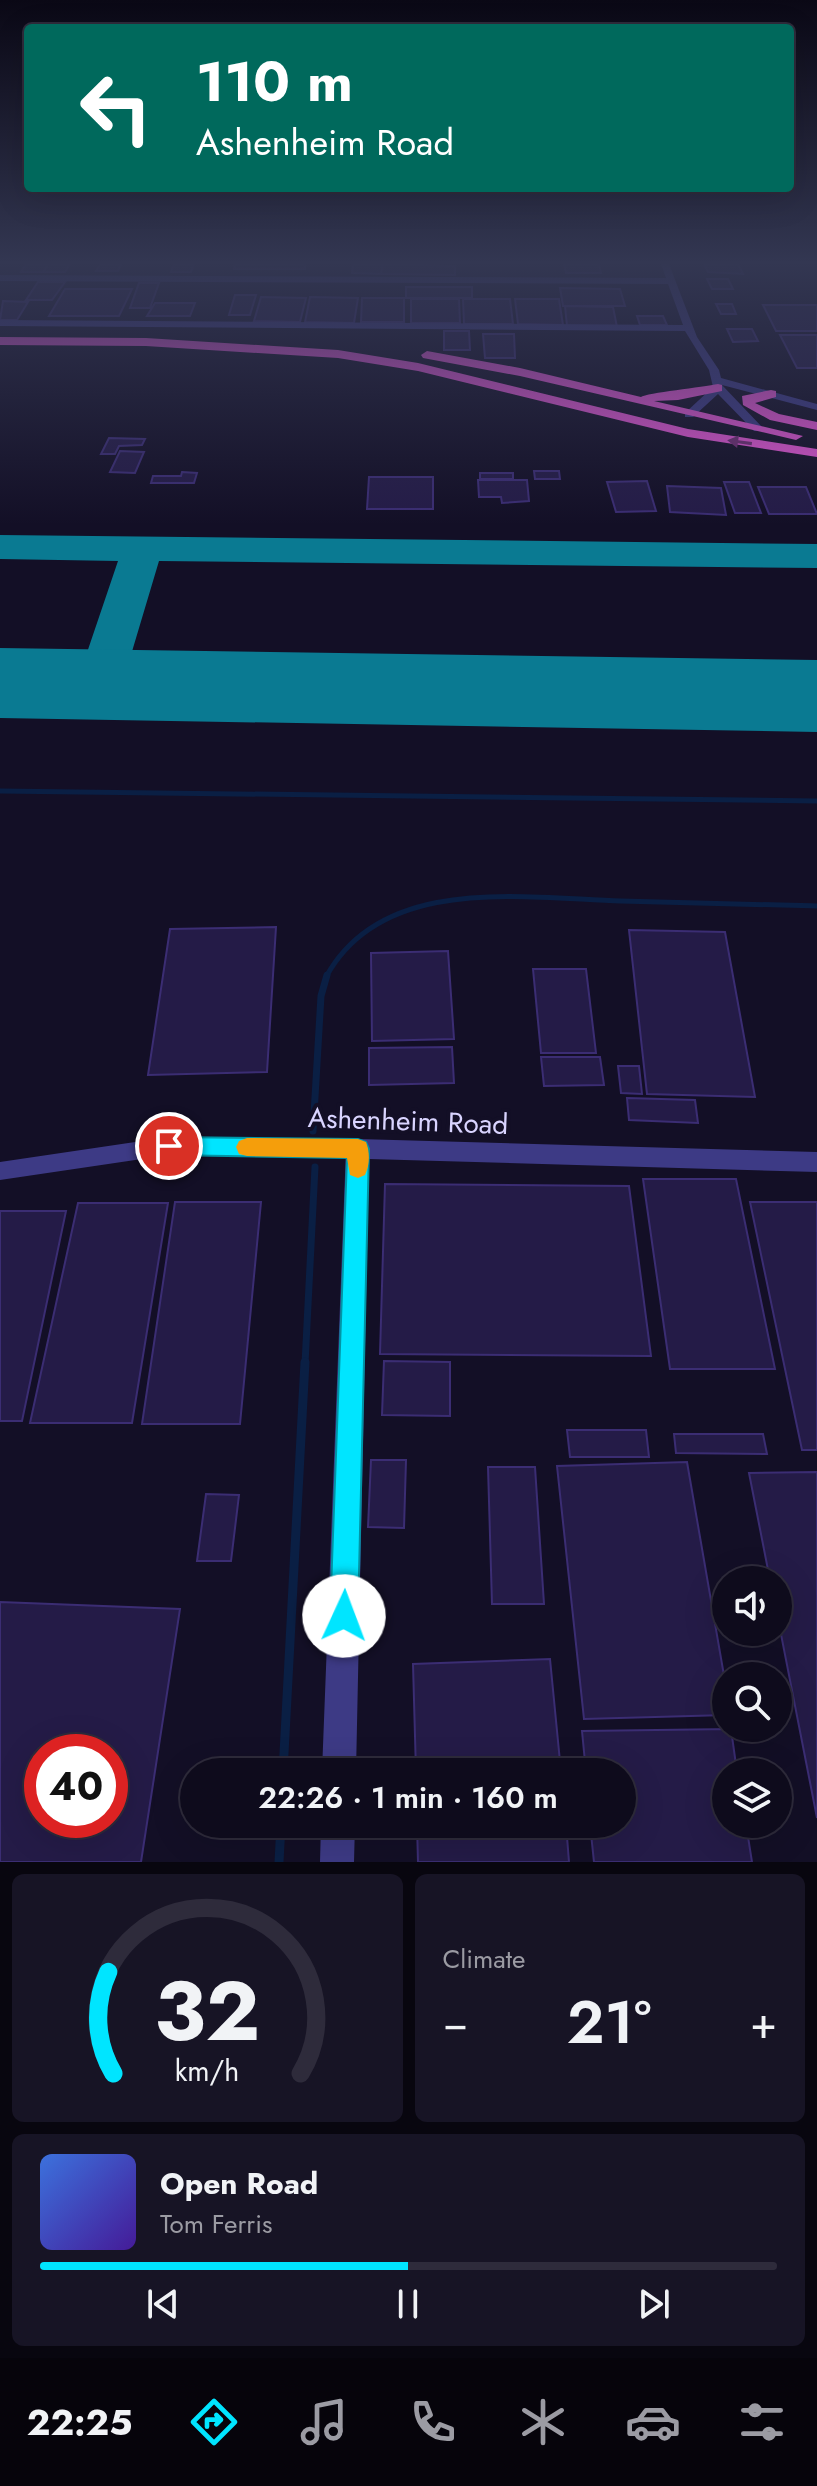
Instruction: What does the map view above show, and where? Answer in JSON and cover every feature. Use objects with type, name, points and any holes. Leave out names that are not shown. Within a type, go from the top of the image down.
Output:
[{"type":"highway","points":[[288,351],[338,354],[472,379],[688,433],[817,453]]},
{"type":"highway","points":[[394,351],[494,367],[689,415],[817,439]]},
{"type":"highway","points":[[494,367],[511,365],[645,397],[678,396],[717,384]]},
{"type":"highway","points":[[472,379],[493,375],[662,421],[689,415]]},
{"type":"highway","points":[[771,394],[747,399],[749,405],[775,417],[817,426]]},
{"type":"street","points":[[700,351],[717,384],[758,429]]},
{"type":"street","points":[[717,384],[817,407]]},
{"type":"street","points":[[689,415],[717,384]]},
{"type":"street","name":"Ashenheim Road","points":[[0,1171],[169,1146],[817,1162]]},
{"type":"street","points":[[339,1758],[358,1149]]},
{"type":"street","points":[[337,1862],[338,1838]]},
{"type":"building","points":[[484,351],[515,351],[515,358],[485,358]]},
{"type":"building","points":[[788,351],[817,351],[817,368],[797,368]]},
{"type":"building","points":[[109,438],[145,439],[142,445],[119,446],[115,454],[101,454]]},
{"type":"building","points":[[120,451],[144,452],[135,473],[110,472]]},
{"type":"building","points":[[534,471],[559,471],[560,479],[535,479]]},
{"type":"building","points":[[182,472],[197,473],[194,483],[151,483],[153,476],[181,476]]},
{"type":"building","points":[[480,473],[513,473],[513,479],[480,479]]},
{"type":"building","points":[[369,477],[433,477],[433,509],[367,509]]},
{"type":"building","points":[[478,480],[527,480],[529,501],[502,503],[501,497],[479,497]]},
{"type":"building","points":[[647,481],[656,511],[616,512],[607,482]]},
{"type":"building","points":[[724,482],[749,482],[761,513],[735,513]]},
{"type":"building","points":[[667,486],[721,488],[726,515],[670,512]]},
{"type":"building","points":[[758,487],[806,487],[817,514],[769,514]]},
{"type":"building","points":[[276,927],[267,1072],[148,1075],[170,929]]},
{"type":"building","points":[[629,930],[725,932],[755,1097],[647,1094]]},
{"type":"building","points":[[448,951],[454,1039],[372,1041],[371,953]]},
{"type":"building","points":[[533,969],[586,969],[596,1053],[541,1053]]},
{"type":"building","points":[[452,1047],[454,1083],[369,1085],[369,1048]]},
{"type":"building","points":[[541,1057],[600,1057],[604,1085],[544,1086]]},
{"type":"building","points":[[618,1066],[639,1066],[642,1094],[621,1093]]},
{"type":"building","points":[[627,1098],[695,1100],[698,1123],[629,1120]]},
{"type":"building","points":[[643,1179],[736,1179],[775,1369],[670,1369]]},
{"type":"building","points":[[385,1184],[629,1186],[651,1356],[380,1354]]},
{"type":"building","points":[[175,1202],[261,1202],[240,1424],[142,1424]]},
{"type":"building","points":[[750,1202],[817,1202],[817,1450],[802,1450]]},
{"type":"building","points":[[78,1203],[168,1203],[132,1423],[30,1423]]},
{"type":"building","points":[[0,1211],[66,1211],[22,1421],[0,1421]]},
{"type":"building","points":[[384,1361],[450,1362],[450,1416],[382,1415]]},
{"type":"building","points":[[567,1430],[646,1430],[649,1457],[570,1457]]},
{"type":"building","points":[[674,1434],[763,1434],[767,1454],[676,1453]]},
{"type":"building","points":[[371,1460],[406,1460],[404,1528],[368,1527]]},
{"type":"building","points":[[687,1462],[712,1606],[712,1646],[719,1646],[722,1662],[712,1662],[712,1715],[584,1719],[557,1466]]},
{"type":"building","points":[[488,1467],[535,1467],[544,1604],[492,1604]]},
{"type":"building","points":[[817,1472],[817,1818],[792,1690],[792,1662],[786,1662],[783,1646],[792,1646],[792,1566],[767,1566],[749,1473]]},
{"type":"building","points":[[206,1494],[239,1495],[231,1561],[197,1561]]},
{"type":"building","points":[[0,1602],[180,1609],[141,1862],[0,1862]]},
{"type":"building","points":[[550,1659],[560,1758],[416,1758],[413,1664]]},
{"type":"building","points":[[712,1729],[712,1742],[733,1742],[735,1758],[712,1758],[712,1838],[748,1838],[752,1862],[594,1862],[591,1838],[636,1838],[636,1758],[585,1758],[582,1731]]},
{"type":"building","points":[[417,1838],[567,1838],[569,1862],[418,1862]]},
{"type":"waterway","points":[[0,791],[817,801]]},
{"type":"waterway","points":[[327,976],[351,944],[382,921],[418,907],[458,899],[542,897],[817,906]]},
{"type":"waterway","points":[[313,1131],[321,996],[327,976]]},
{"type":"waterway","points":[[305,1364],[315,1167]]},
{"type":"waterway","points":[[284,1758],[305,1362]]},
{"type":"waterway","points":[[279,1862],[280,1838]]},
{"type":"taxiway","points":[[0,547],[142,549]]},
{"type":"taxiway","points":[[99,685],[142,549]]},
{"type":"taxiway","points":[[142,549],[817,556]]},
{"type":"runway","points":[[0,683],[817,696]]},
{"type":"slow traffic","points":[[247,1147],[358,1149],[358,1168]]},
{"type":"route","points":[[169,1146],[358,1149],[344,1616]]}]
